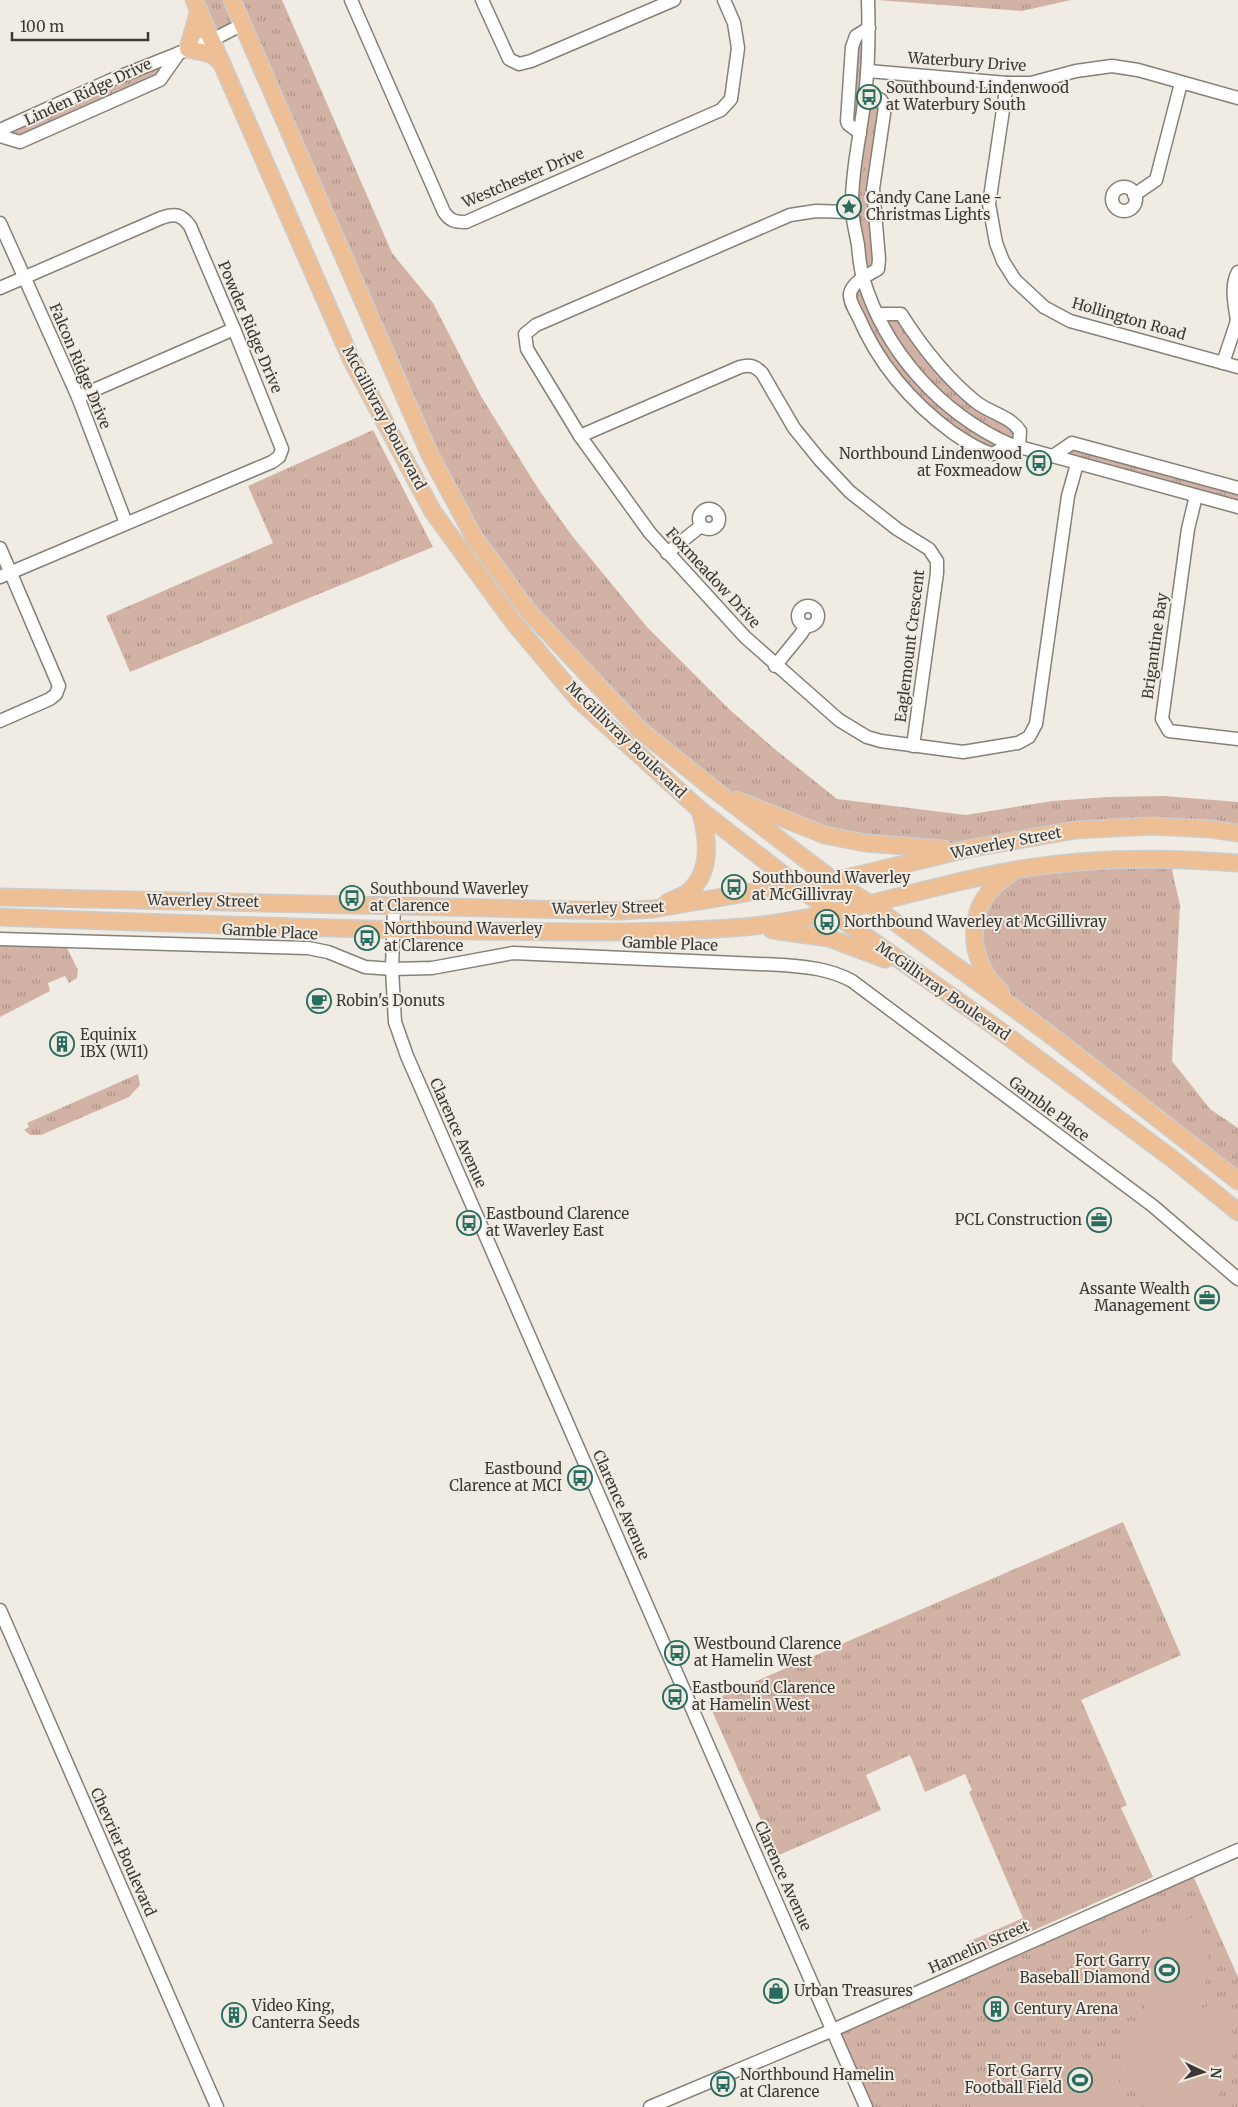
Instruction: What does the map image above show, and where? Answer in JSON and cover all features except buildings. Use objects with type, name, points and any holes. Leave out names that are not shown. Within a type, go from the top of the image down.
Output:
[{"type":"main road","name":"McGillivray Boulevard","points":[[232,0],[430,454],[474,537],[529,612],[640,730],[716,791],[834,881],[870,904],[1044,1030],[1238,1181]]},
{"type":"main road","name":"McGillivray Boulevard","points":[[197,5],[351,359],[433,512],[514,623],[579,700],[700,810],[798,884],[834,914],[991,1024],[1151,1142],[1238,1212]]},
{"type":"main road","points":[[197,5],[183,51],[211,54],[222,63]]},
{"type":"main road","points":[[716,791],[825,835],[865,844],[967,849]]},
{"type":"main road","points":[[653,909],[687,893],[702,875],[707,854],[706,829],[700,810]]},
{"type":"main road","name":"Waverley Street","points":[[0,897],[620,910],[653,909],[798,884],[834,881],[967,849],[1075,830],[1152,826],[1211,829],[1238,833]]},
{"type":"main road","name":"Waverley Street","points":[[0,918],[393,930],[659,932],[745,927],[834,914],[1020,869],[1115,859],[1190,859],[1238,863]]},
{"type":"main road","points":[[1020,869],[998,881],[984,896],[974,924],[974,939],[978,957],[995,987],[1044,1030]]},
{"type":"main road","points":[[745,927],[829,938],[859,948],[920,976]]},
{"type":"street","name":"Westchester Drive","points":[[351,0],[444,212],[448,218],[459,222],[466,222],[721,110],[731,99],[738,48],[734,23],[724,0]]},
{"type":"street","points":[[482,0],[510,59],[519,64],[531,61],[674,0]]},
{"type":"street","points":[[868,0],[868,71],[852,212],[863,278],[877,314],[903,358],[926,386],[953,411],[984,432],[1014,445],[1077,464],[1238,507]]},
{"type":"street","name":"Linden Ridge Drive","points":[[0,130],[212,40],[243,24]]},
{"type":"street","points":[[860,133],[846,121],[852,47],[856,36],[869,28]]},
{"type":"street","name":"Linden Ridge Drive","points":[[0,136],[20,142],[160,80],[183,51]]},
{"type":"street","name":"Waterbury Drive","points":[[868,71],[1007,83],[1031,83],[1076,71],[1112,66],[1138,70],[1238,98]]},
{"type":"street","name":"Hollington Road","points":[[1007,83],[990,204],[996,243],[1003,261],[1015,280],[1044,307],[1070,321],[1238,367]]},
{"type":"street","points":[[1134,195],[1156,180],[1181,83]]},
{"type":"street","points":[[866,94],[880,100],[885,107],[873,189],[879,259],[878,269],[855,284],[850,294],[861,324],[884,364],[902,386],[942,424],[986,453],[993,454],[1014,445],[1020,431],[1016,424],[977,403],[938,367],[901,314],[877,314]]},
{"type":"street","name":"Foxmeadow Drive","points":[[852,212],[816,211],[790,215],[529,329],[525,334],[527,349],[580,436],[667,553],[775,666],[853,730],[881,742],[964,752],[1018,743],[1029,737],[1036,724],[1068,496],[1077,464]]},
{"type":"street","name":"Powder Ridge Drive","points":[[23,277],[172,214],[183,217],[190,226],[234,329],[280,442],[282,449],[279,457],[272,462],[126,523]]},
{"type":"street","name":"Falcon Ridge Drive","points":[[0,223],[78,397],[126,523]]},
{"type":"street","points":[[1223,363],[1237,320],[1234,298],[1235,280],[1238,272]]},
{"type":"street","points":[[0,288],[23,277]]},
{"type":"street","points":[[78,397],[234,329]]},
{"type":"street","name":"Eaglemount Crescent","points":[[580,436],[740,366],[748,365],[755,367],[762,373],[794,428],[850,492],[897,529],[934,554],[937,562],[937,573],[913,746]]},
{"type":"street","points":[[1053,456],[1072,444],[1238,488]]},
{"type":"street","name":"Brigantine Bay","points":[[1196,496],[1188,529],[1162,718],[1170,732],[1238,739]]},
{"type":"street","points":[[6,574],[126,523]]},
{"type":"street","points":[[667,553],[701,526]]},
{"type":"street","points":[[0,548],[6,574],[59,686],[56,694],[50,699],[0,720]]},
{"type":"street","points":[[775,666],[806,626]]},
{"type":"street","name":"Clarence Avenue","points":[[394,904],[392,968],[395,1022],[407,1056],[866,2107]]},
{"type":"street","name":"Gamble Place","points":[[0,939],[308,948],[328,952],[364,967],[432,968],[513,953],[809,967],[837,973],[852,981],[1153,1206],[1238,1279]]},
{"type":"street","name":"Chevrier Boulevard","points":[[0,1610],[217,2107]]},
{"type":"street","name":"Hamelin Street","points":[[650,2107],[832,2030],[1238,1850]]},
{"type":"street","points":[[811,2039],[841,2049]]},
{"type":"green space","points":[[195,0],[282,0],[392,253],[433,303],[482,398],[539,490],[573,537],[647,627],[730,710],[837,799],[966,815],[1052,801],[1108,797],[1165,796],[1238,802],[1238,833],[1152,826],[967,849],[865,843],[716,791],[640,730],[474,537],[243,24],[212,40]]},
{"type":"green space","points":[[877,0],[1071,0],[1022,11]]},
{"type":"green space","points":[[869,28],[866,93],[881,100],[878,163],[879,259],[863,278],[852,212],[860,134],[848,124],[852,47]]},
{"type":"green space","points":[[167,64],[160,75],[20,137],[7,134]]},
{"type":"green space","points":[[863,278],[877,314],[893,312],[938,367],[1016,424],[1019,446],[1000,451],[984,447],[936,414],[890,364],[853,296]]},
{"type":"green space","points":[[373,430],[433,547],[130,672],[106,616],[273,543],[248,486]]},
{"type":"green space","points":[[1065,447],[1238,488],[1238,507],[1053,456]]},
{"type":"green space","points":[[1115,859],[1190,859],[1172,870],[1180,905],[1172,1061],[1210,1109],[1238,1128],[1238,1181],[995,987],[974,939],[998,881]]},
{"type":"green space","points":[[0,945],[67,948],[78,970],[77,978],[69,983],[65,976],[48,983],[50,991],[0,1017]]},
{"type":"green space","points":[[138,1074],[140,1085],[129,1097],[41,1135],[30,1135],[24,1130],[29,1127],[27,1123]]},
{"type":"green space","points":[[1123,1522],[1181,1655],[1081,1700],[1127,1805],[1121,1808],[1153,1877],[974,1957],[968,1942],[1023,1918],[969,1792],[972,1790],[965,1774],[925,1792],[910,1755],[866,1775],[881,1810],[777,1856],[708,1702]]},
{"type":"green space","points":[[1191,1871],[1238,1977],[1238,2107],[866,2107],[833,2030]]},
{"type":"green space","points":[[1197,1916],[1209,1956],[1209,1966],[1203,1987],[1186,2013],[1225,2001],[1233,2043],[1230,2069],[1226,2081],[1211,2107],[1144,2107],[1119,2049],[1125,2035],[1155,2023],[1117,1957],[1123,1940]]},
{"type":"green space","name":"Fort Garry Football Field","points":[[1106,2052],[1130,2107],[980,2107]]},
{"type":"place","name":"Southbound Lindenwood at Waterbury South","points":[[869,97]]},
{"type":"place","name":"Candy Cane Lane - Christmas Lights","points":[[849,207]]},
{"type":"place","name":"Northbound Lindenwood at Foxmeadow","points":[[1039,463]]},
{"type":"place","name":"Southbound Waverley at McGillivray","points":[[734,887]]},
{"type":"place","name":"Southbound Waverley at Clarence","points":[[352,898]]},
{"type":"place","name":"Northbound Waverley at McGillivray","points":[[827,922]]},
{"type":"place","name":"Northbound Waverley at Clarence","points":[[367,938]]},
{"type":"place","name":"Robin's Donuts","points":[[319,1001]]},
{"type":"place","name":"Equinix IBX (WI1)","points":[[62,1044]]},
{"type":"place","name":"PCL Construction","points":[[1099,1220]]},
{"type":"place","name":"Eastbound Clarence at Waverley East","points":[[469,1223]]},
{"type":"place","name":"Assante Wealth Management","points":[[1207,1298]]},
{"type":"place","name":"Eastbound Clarence at MCI","points":[[580,1478]]},
{"type":"place","name":"Westbound Clarence at Hamelin West","points":[[677,1653]]},
{"type":"place","name":"Eastbound Clarence at Hamelin West","points":[[675,1697]]},
{"type":"place","name":"Fort Garry Baseball Diamond","points":[[1167,1970]]},
{"type":"place","name":"Urban Treasures","points":[[776,1991]]},
{"type":"place","name":"Century Arena","points":[[996,2009]]},
{"type":"place","name":"Video King, Canterra Seeds","points":[[234,2015]]},
{"type":"place","name":"Fort Garry Football Field","points":[[1080,2080]]},
{"type":"place","name":"Northbound Hamelin at Clarence","points":[[723,2084]]}]
